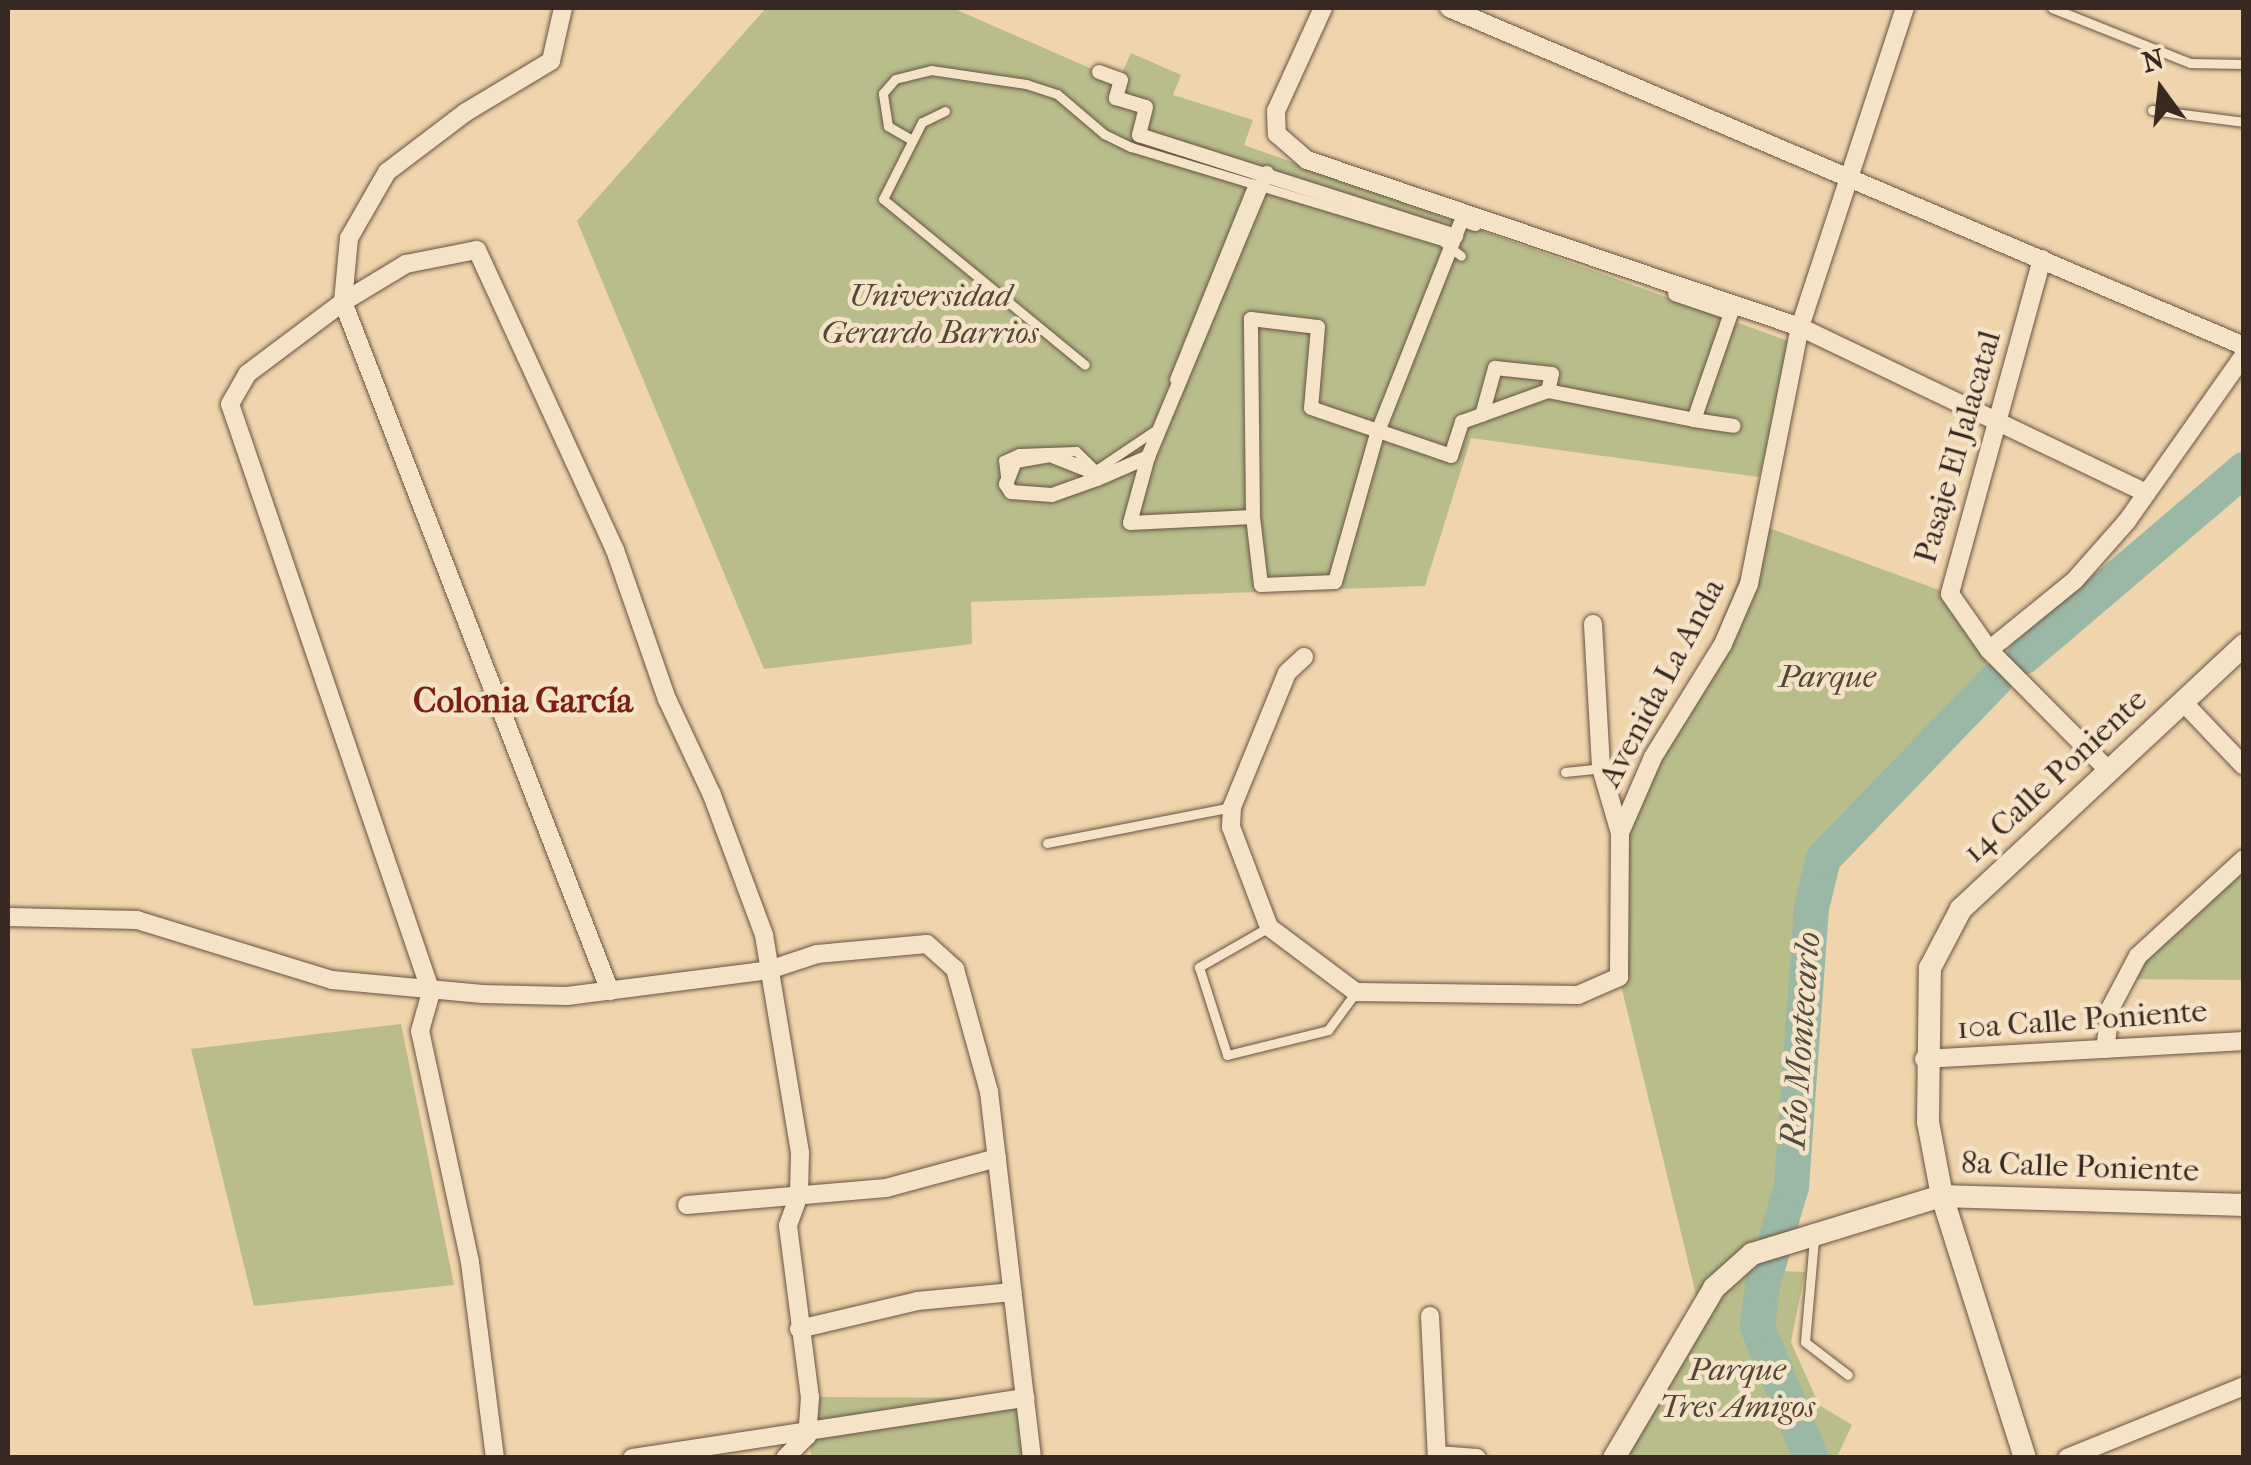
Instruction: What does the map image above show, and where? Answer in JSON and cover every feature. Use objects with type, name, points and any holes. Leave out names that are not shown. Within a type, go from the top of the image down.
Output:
[{"type":"street","points":[[563,8],[551,61],[466,112],[387,172],[349,238],[343,302],[610,991]]},
{"type":"street","points":[[1323,8],[1276,111],[1276,134],[1307,160],[1800,327],[2146,494]]},
{"type":"street","points":[[1449,8],[1850,174],[2244,346]]},
{"type":"street","name":"Avenida La Anda","points":[[1356,992],[1578,995],[1619,977],[1620,833],[1654,757],[1723,644],[1749,584],[1800,327],[1905,8]]},
{"type":"street","points":[[1099,72],[1121,80],[1116,98],[1146,107],[1139,135],[1451,243]]},
{"type":"street","points":[[1253,518],[1130,523],[1148,457],[1261,180]]},
{"type":"street","points":[[1694,420],[1731,313],[1462,219],[1377,434],[1335,582],[1261,585],[1253,518],[1252,399],[1247,399],[1252,319],[1318,327],[1312,408],[1377,434],[1452,456],[1462,422],[1548,392],[1694,420],[1734,426]]},
{"type":"street","points":[[495,1458],[470,1262],[420,1031],[432,992],[230,404],[247,374],[343,302],[406,264],[477,250],[615,550],[667,699],[712,796],[764,935],[800,1153],[799,1195],[788,1226],[810,1397],[806,1436],[785,1458]]},
{"type":"street","name":"Pasaje El Jalacatal","points":[[2042,260],[1994,421],[1950,594],[1989,650],[2109,771]]},
{"type":"street","points":[[1989,650],[2075,580],[2146,494],[2244,355]]},
{"type":"street","points":[[1482,415],[1495,368],[1552,374],[1548,392]]},
{"type":"street","points":[[1097,472],[1050,455],[1014,461],[1010,488],[1052,495],[1097,472],[1148,457]]},
{"type":"street","points":[[1593,624],[1601,768],[1620,833]]},
{"type":"street","name":"14 Calle Poniente","points":[[1924,1059],[1930,968],[1961,909],[2244,645]]},
{"type":"street","points":[[1304,657],[1287,673],[1232,807],[1231,827],[1269,927],[1356,992]]},
{"type":"street","points":[[2183,702],[2244,766]]},
{"type":"street","points":[[2105,1049],[2112,1006],[2138,956],[2244,859]]},
{"type":"street","points":[[8,918],[137,920],[332,980],[432,992],[610,991],[769,970],[817,954],[927,944],[955,968],[990,1092],[1032,1458]]},
{"type":"street","name":"10a Calle Poniente","points":[[1924,1059],[2244,1041]]},
{"type":"street","points":[[1924,1059],[1942,1196],[2025,1458]]},
{"type":"street","points":[[687,1205],[886,1188],[997,1158]]},
{"type":"street","name":"8a Calle Poniente","points":[[1614,1458],[1714,1288],[1752,1254],[1808,1233],[1942,1196],[2244,1205]]},
{"type":"street","points":[[800,1329],[916,1302],[1013,1292]]},
{"type":"street","points":[[1430,1316],[1437,1456],[1477,1458]]},
{"type":"street","points":[[2068,1458],[2244,1386]]},
{"type":"street","points":[[632,1458],[806,1436],[1025,1398]]},
{"type":"lane","points":[[2052,8],[2190,63],[2244,64]]},
{"type":"lane","points":[[912,140],[888,126],[884,93],[895,79],[931,70],[1056,94],[1104,134],[1131,147],[1261,180],[1150,438],[1097,472]]},
{"type":"lane","points":[[2152,110],[2244,122]]},
{"type":"lane","points":[[945,111],[928,114],[912,140],[883,192],[888,206],[1085,364]]},
{"type":"lane","points":[[1448,208],[1451,243]]},
{"type":"lane","points":[[1565,772],[1601,768]]},
{"type":"lane","points":[[1046,842],[1232,807]]},
{"type":"lane","points":[[1269,927],[1200,967],[1227,1055],[1328,1030],[1356,992]]},
{"type":"lane","points":[[1808,1233],[1804,1342],[1848,1375]]},
{"type":"green space","name":"Universidad Gerardo Barrios","points":[[766,8],[957,10],[1099,72],[1121,75],[1131,53],[1181,75],[1173,95],[1253,120],[1244,145],[1797,344],[1759,477],[1471,438],[1425,586],[971,602],[972,644],[764,669],[577,221]]},
{"type":"green space","name":"Parque","points":[[1761,525],[1950,594],[1995,679],[1823,858],[1791,1186],[1740,1269],[1805,1272],[1791,1342],[1819,1405],[1852,1425],[1837,1457],[1614,1458],[1700,1311],[1619,977],[1629,810],[1689,701]]},
{"type":"green space","points":[[2243,862],[2243,980],[2123,979]]},
{"type":"green space","points":[[401,1024],[454,1285],[254,1306],[191,1049]]},
{"type":"green space","points":[[810,1397],[1025,1398],[1034,1457],[811,1457]]},
{"type":"waterway","name":"Río Montecarlo","points":[[2024,656],[2244,469]]},
{"type":"waterway","name":"Río Montecarlo","points":[[1810,1456],[1757,1326],[1762,1285],[1791,1186],[1811,907],[1823,858],[1995,679]]},
{"type":"district","name":"Colonia García","points":[[523,701]]},
{"type":"park label","name":"Parque Tres Amigos","points":[[1737,1390]]}]
